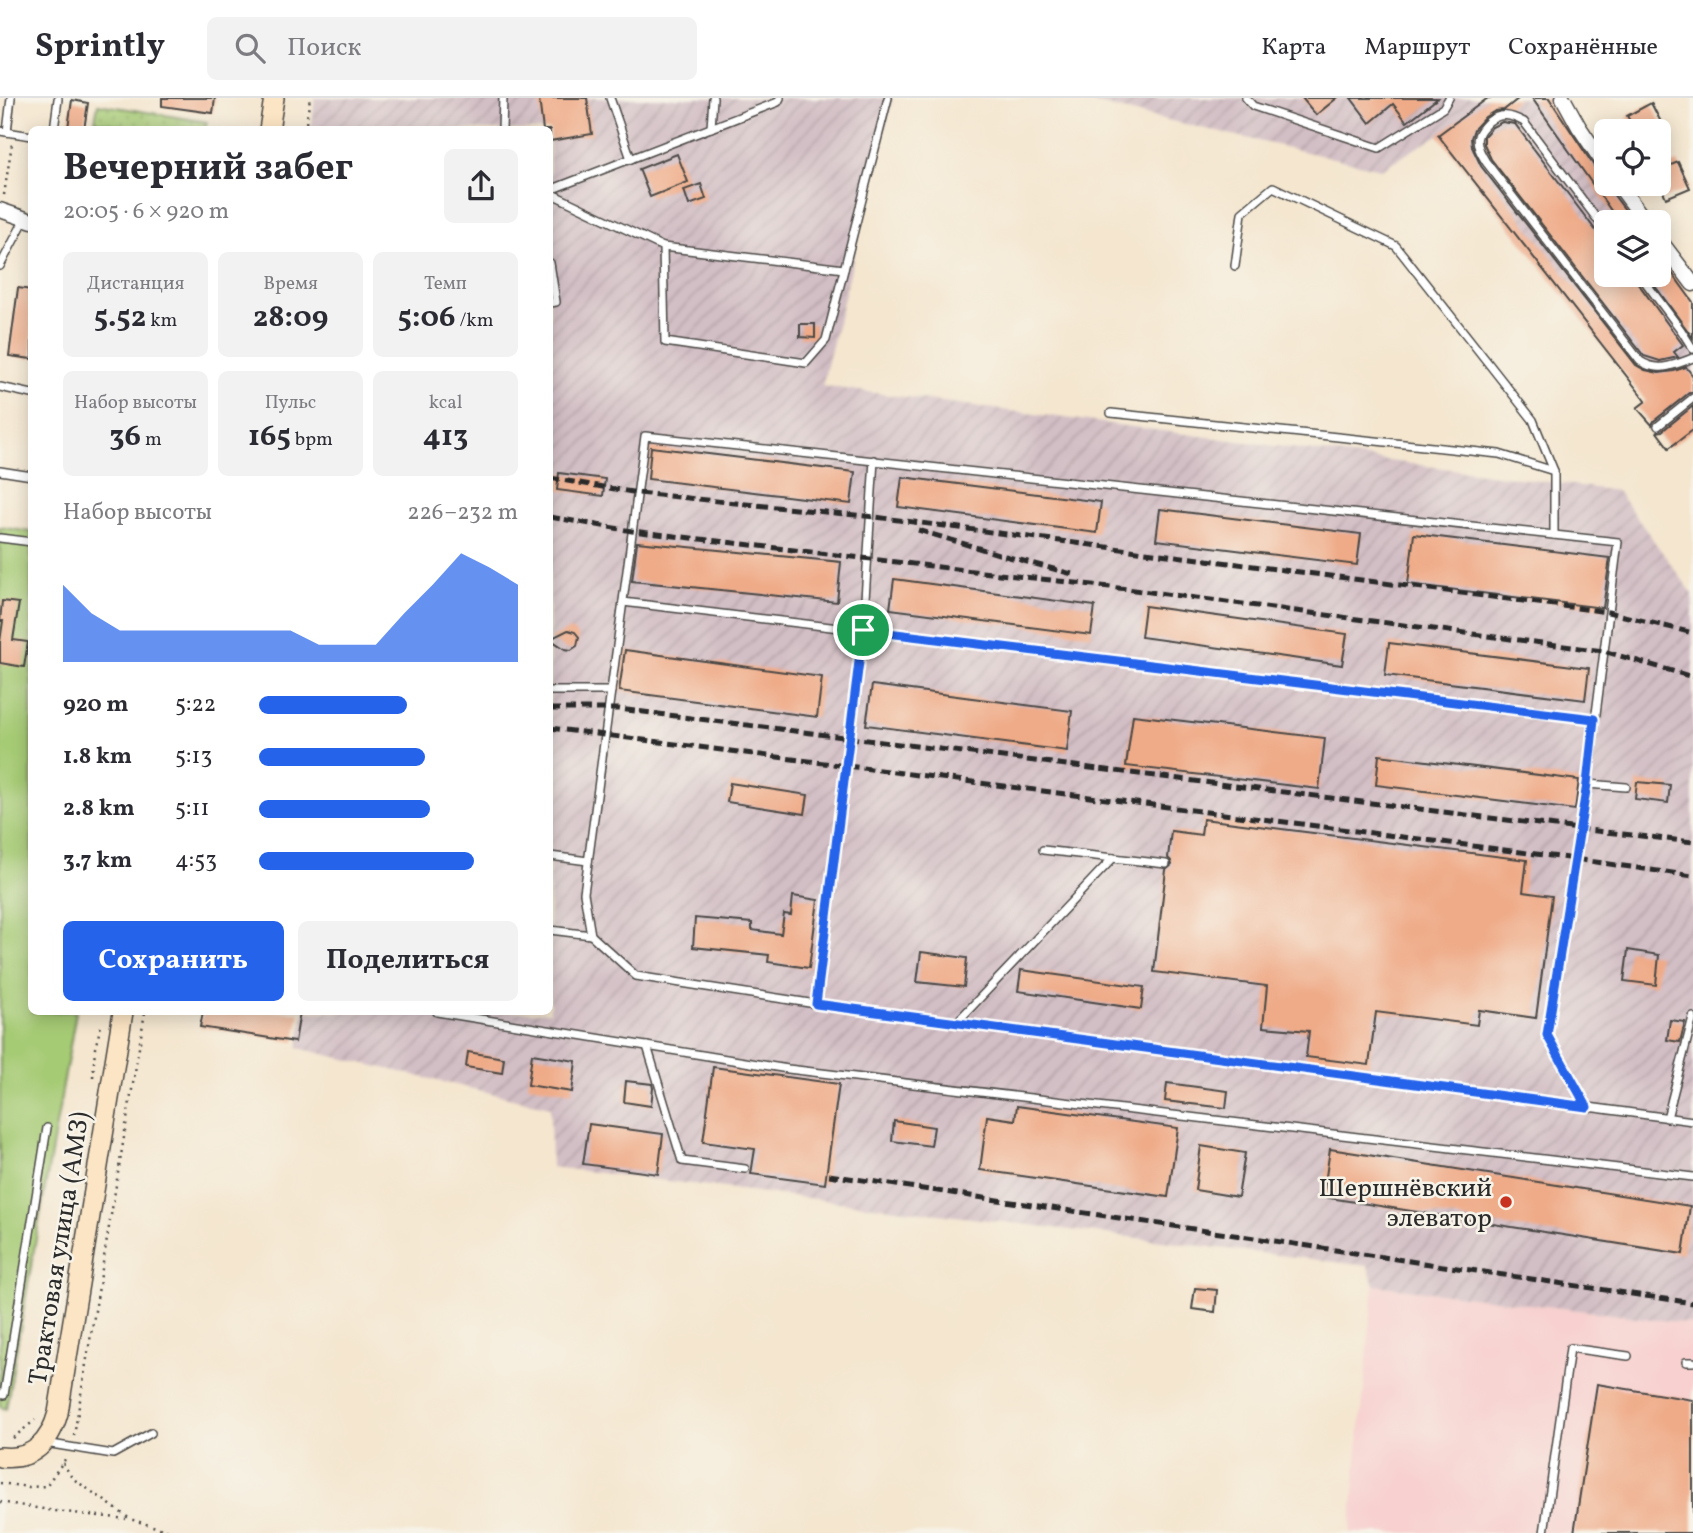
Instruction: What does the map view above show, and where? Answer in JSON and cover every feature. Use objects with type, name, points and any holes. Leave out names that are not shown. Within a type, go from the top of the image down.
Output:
[{"type":"street","points":[[270,126],[274,98]]},
{"type":"street","points":[[1563,98],[1594,149]]},
{"type":"street","points":[[1,211],[28,220]]},
{"type":"street","points":[[1671,255],[1693,284]]},
{"type":"street","name":"Трактовая улица (АМЗ)","points":[[44,1443],[54,1429],[58,1412],[124,1015]]},
{"type":"street","points":[[0,1457],[10,1458],[29,1453],[44,1443]]},
{"type":"lane","points":[[11,98],[7,132],[28,135]]},
{"type":"lane","points":[[502,126],[503,98]]},
{"type":"lane","points":[[610,98],[631,159]]},
{"type":"lane","points":[[711,128],[713,98]]},
{"type":"lane","points":[[553,190],[778,102],[780,98]]},
{"type":"lane","points":[[663,247],[665,342],[806,363],[826,340],[888,98]]},
{"type":"lane","points":[[1246,98],[1253,106],[1379,148],[1443,108],[1450,98]]},
{"type":"lane","points":[[55,126],[58,99]]},
{"type":"lane","points":[[1594,215],[1524,122],[1501,115],[1485,125],[1478,136],[1479,149],[1486,162],[1640,361],[1648,367],[1659,368],[1693,358]]},
{"type":"lane","points":[[1235,266],[1242,213],[1273,187],[1396,246],[1533,421],[1554,471],[1554,535]]},
{"type":"lane","points":[[553,192],[663,247],[844,269]]},
{"type":"lane","points":[[0,266],[28,220]]},
{"type":"lane","points":[[553,282],[556,302],[553,302]]},
{"type":"lane","points":[[1649,287],[1693,349]]},
{"type":"lane","points":[[0,387],[28,393]]},
{"type":"lane","points":[[1658,426],[1693,398]]},
{"type":"lane","points":[[1111,413],[1499,454],[1554,471]]},
{"type":"lane","points":[[591,935],[584,893],[645,436],[1618,542],[1587,784],[1547,1035],[1587,1107]]},
{"type":"lane","points":[[816,1004],[863,630],[874,460]]},
{"type":"lane","points":[[0,471],[28,475]]},
{"type":"lane","points":[[0,538],[28,542]]},
{"type":"lane","points":[[623,602],[1594,719]]},
{"type":"lane","points":[[553,691],[611,691]]},
{"type":"lane","points":[[1587,784],[1626,788]]},
{"type":"lane","points":[[1043,850],[1166,864]]},
{"type":"lane","points":[[553,856],[588,861]]},
{"type":"lane","points":[[957,1022],[1113,858]]},
{"type":"lane","points":[[553,930],[591,935],[636,976],[816,1004],[1693,1121]]},
{"type":"lane","points":[[456,1015],[802,1071],[1693,1177]]},
{"type":"lane","points":[[1667,1118],[1693,1017]]},
{"type":"lane","points":[[648,1046],[682,1161],[745,1169]]},
{"type":"lane","points":[[2,1395],[47,1128]]},
{"type":"lane","points":[[1544,1533],[1570,1348],[1628,1356]]},
{"type":"lane","points":[[44,1443],[113,1454],[151,1433]]},
{"type":"path","points":[[306,126],[310,98]]},
{"type":"path","points":[[1,211],[7,132]]},
{"type":"path","points":[[63,1463],[72,1478],[130,1519]]},
{"type":"path","points":[[0,1502],[130,1519],[175,1533]]},
{"type":"shaded area","points":[[315,98],[893,98],[822,386],[1617,491],[1693,594],[1693,1324],[1374,1285],[1368,1266],[551,1167],[550,1107],[298,1048],[304,1015],[553,1015],[553,126],[311,126]]},
{"type":"shaded area","points":[[1071,98],[1549,98],[1594,162],[1594,196],[1619,196],[1628,210],[1594,210],[1594,287],[1671,287],[1671,271],[1693,302],[1693,430],[1669,448],[1637,408],[1646,401],[1438,135],[1381,169]]},
{"type":"shaded area","points":[[1374,1285],[1693,1324],[1693,1533],[1350,1533]]},
{"type":"green space","points":[[98,104],[207,122],[206,126],[124,126],[95,121]]},
{"type":"green space","points":[[0,527],[28,532],[28,1015],[75,1015],[6,1409],[0,1407]]},
{"type":"building","points":[[162,98],[215,98],[213,113],[162,106]]},
{"type":"building","points":[[539,98],[587,98],[592,134],[553,140],[553,126],[542,126]]},
{"type":"building","points":[[1302,98],[1337,98],[1316,115]]},
{"type":"building","points":[[1351,98],[1438,98],[1407,122],[1393,104],[1370,123]]},
{"type":"building","points":[[1488,98],[1519,98],[1504,110],[1495,111],[1485,117],[1474,129],[1472,147],[1481,166],[1636,365],[1659,373],[1686,367],[1693,376],[1693,392],[1652,425],[1637,408],[1646,401],[1438,135]]},
{"type":"building","points":[[1532,98],[1549,98],[1594,166],[1594,186]]},
{"type":"building","points":[[72,100],[88,103],[85,126],[68,126]]},
{"type":"building","points":[[1651,103],[1659,119],[1629,119],[1627,116]]},
{"type":"building","points":[[1502,122],[1515,124],[1594,228],[1594,287],[1641,287],[1683,345],[1674,352],[1678,357],[1660,361],[1644,356],[1491,159],[1484,144],[1484,136],[1492,127]]},
{"type":"building","points":[[677,154],[688,182],[650,197],[639,169]]},
{"type":"building","points":[[1678,162],[1690,188],[1671,196],[1671,165]]},
{"type":"building","points":[[701,184],[706,199],[689,205],[684,190]]},
{"type":"building","points":[[1601,196],[1614,196],[1625,210],[1611,210]]},
{"type":"building","points":[[1671,272],[1693,302],[1693,338],[1656,287],[1671,287]]},
{"type":"building","points":[[18,288],[28,289],[28,358],[9,356]]},
{"type":"building","points":[[800,324],[815,324],[815,338],[800,337]]},
{"type":"building","points":[[1693,406],[1693,430],[1669,448],[1657,432],[1662,431]]},
{"type":"building","points":[[651,447],[855,472],[851,504],[648,479]]},
{"type":"building","points":[[559,473],[605,479],[603,496],[557,490]]},
{"type":"building","points":[[902,477],[1101,502],[1097,533],[898,507]]},
{"type":"building","points":[[1160,509],[1361,534],[1357,565],[1156,540]]},
{"type":"building","points":[[1414,534],[1610,558],[1603,608],[1408,584]]},
{"type":"building","points":[[637,542],[841,562],[837,602],[632,581]]},
{"type":"building","points":[[894,579],[1095,606],[1091,635],[890,609]]},
{"type":"building","points":[[2,601],[19,603],[13,640],[28,642],[24,667],[0,663]]},
{"type":"building","points":[[1145,606],[1347,634],[1342,665],[1141,637]]},
{"type":"building","points":[[568,630],[579,637],[577,646],[571,650],[553,641],[553,638]]},
{"type":"building","points":[[1389,643],[1589,668],[1585,700],[1385,675]]},
{"type":"building","points":[[625,650],[822,677],[817,717],[619,691]]},
{"type":"building","points":[[872,685],[1072,711],[1067,751],[866,725]]},
{"type":"building","points":[[1133,715],[1325,738],[1319,789],[1126,766]]},
{"type":"building","points":[[1379,755],[1579,780],[1575,810],[1376,785]]},
{"type":"building","points":[[1637,782],[1670,785],[1668,803],[1635,799]]},
{"type":"building","points":[[730,783],[808,795],[805,814],[727,802]]},
{"type":"building","points":[[1203,819],[1527,860],[1523,892],[1552,896],[1536,1018],[1479,1010],[1477,1025],[1376,1012],[1369,1065],[1306,1057],[1309,1031],[1263,1027],[1267,986],[1154,972],[1166,870],[1172,865],[1168,858],[1171,831],[1201,835]]},
{"type":"building","points":[[793,896],[818,900],[809,968],[768,962],[769,955],[693,947],[695,918],[752,923],[752,930],[781,934],[784,914],[791,915]]},
{"type":"building","points":[[1628,950],[1659,955],[1656,985],[1624,981]]},
{"type":"building","points":[[921,952],[967,958],[964,987],[917,982]]},
{"type":"building","points":[[1021,970],[1144,987],[1141,1009],[1018,991]]},
{"type":"building","points":[[202,1015],[300,1015],[295,1042],[200,1027]]},
{"type":"building","points":[[1670,1020],[1685,1022],[1680,1042],[1667,1040]]},
{"type":"building","points":[[468,1052],[504,1058],[502,1073],[466,1067]]},
{"type":"building","points":[[532,1054],[576,1061],[572,1092],[528,1085]]},
{"type":"building","points":[[713,1067],[839,1084],[825,1184],[751,1174],[755,1149],[703,1142]]},
{"type":"building","points":[[626,1081],[652,1084],[651,1106],[624,1102]]},
{"type":"building","points":[[1167,1083],[1228,1091],[1226,1108],[1165,1101]]},
{"type":"building","points":[[1017,1106],[1178,1128],[1168,1197],[980,1170],[987,1116],[1015,1120]]},
{"type":"building","points":[[894,1121],[934,1127],[931,1146],[892,1141]]},
{"type":"building","points":[[589,1124],[663,1134],[658,1174],[583,1164]]},
{"type":"building","points":[[1201,1146],[1245,1153],[1238,1197],[1195,1190]]},
{"type":"building","name":"Шершнёвский элеватор","points":[[1330,1149],[1690,1206],[1683,1254],[1323,1197]]},
{"type":"building","points":[[1195,1288],[1217,1290],[1215,1312],[1192,1309]]},
{"type":"building","points":[[1597,1384],[1693,1400],[1693,1533],[1574,1533]]},
{"type":"railway","points":[[553,479],[638,493],[875,517],[1608,612],[1693,633]]},
{"type":"railway","points":[[553,518],[632,531],[1127,589],[1603,651],[1693,677]]},
{"type":"railway","points":[[918,530],[1076,575]]},
{"type":"railway","points":[[553,709],[619,709],[1693,842]]},
{"type":"railway","points":[[553,728],[1693,876]]},
{"type":"railway","points":[[829,1175],[1693,1303]]},
{"type":"place","name":"Шершнёвский элеватор","points":[[1506,1202]]},
{"type":"route","points":[[863,630],[1594,719],[1587,784],[1547,1035],[1587,1107],[816,1004],[863,630]]}]
